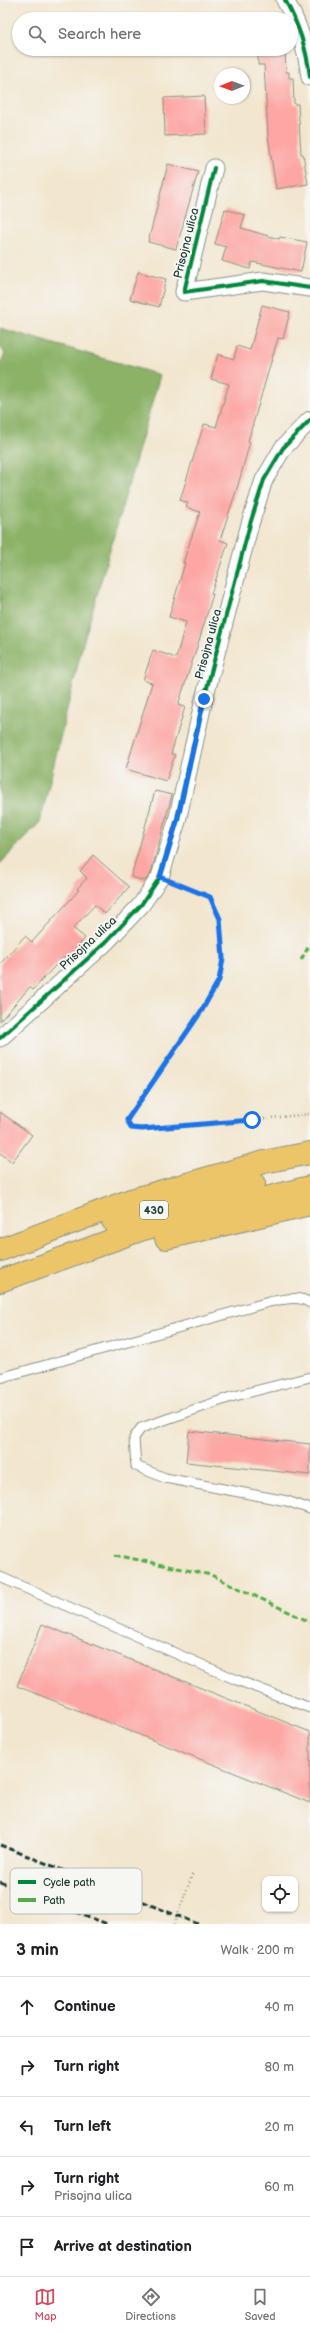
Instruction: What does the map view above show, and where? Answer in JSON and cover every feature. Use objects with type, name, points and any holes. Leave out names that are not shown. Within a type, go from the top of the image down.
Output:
[{"type":"highway","points":[[0,1251],[131,1200],[264,1162],[310,1153]]},
{"type":"highway","name":"430","points":[[0,1251],[141,1213],[310,1172]]},
{"type":"highway","name":"430","points":[[0,1281],[143,1229],[310,1187]]},
{"type":"highway","points":[[47,1264],[145,1244],[310,1204]]},
{"type":"street","points":[[285,0],[290,12]]},
{"type":"street","points":[[298,29],[308,61],[310,77]]},
{"type":"street","name":"Prisojna ulica","points":[[214,168],[184,292],[263,281],[310,288]]},
{"type":"street","name":"Prisojna ulica","points":[[0,1038],[106,942],[141,905],[160,877],[177,821],[206,691],[250,524],[264,480],[283,448],[310,420]]},
{"type":"lane","points":[[0,1378],[269,1302],[289,1299],[305,1300],[310,1303]]},
{"type":"lane","points":[[310,1377],[231,1397],[160,1420],[141,1428],[134,1438],[136,1466],[165,1478],[287,1501],[310,1509]]},
{"type":"lane","points":[[0,1577],[237,1680],[310,1708]]},
{"type":"path","points":[[160,877],[210,897],[220,919],[223,959],[219,980],[202,1010],[127,1120],[131,1128],[142,1129],[179,1127],[310,1114]]},
{"type":"path","points":[[174,1924],[193,1873]]},
{"type":"green space","points":[[0,328],[160,375],[82,647],[40,822],[0,864],[0,363],[5,354],[0,346]]},
{"type":"building","points":[[258,56],[285,56],[286,72],[289,72],[289,78],[293,78],[294,104],[298,104],[301,154],[303,154],[308,184],[276,189],[268,136],[264,65],[258,65]]},
{"type":"building","points":[[204,96],[206,134],[165,136],[164,98]]},
{"type":"building","points":[[168,164],[198,172],[176,249],[148,242]]},
{"type":"building","points":[[225,209],[245,215],[241,228],[279,239],[280,237],[307,242],[301,272],[252,262],[250,269],[222,261],[226,247],[215,244]]},
{"type":"building","points":[[138,272],[166,279],[159,307],[130,299]]},
{"type":"building","points":[[262,305],[290,312],[283,339],[278,338],[248,441],[250,442],[238,485],[220,540],[228,543],[211,594],[213,594],[178,705],[185,707],[171,754],[175,755],[166,781],[126,769],[152,683],[143,680],[153,650],[176,658],[186,622],[169,617],[185,563],[183,563],[200,512],[186,507],[188,503],[180,500],[204,424],[216,427],[229,384],[211,379],[218,354],[234,359],[237,346],[250,350]]},
{"type":"building","points":[[155,791],[172,795],[151,873],[145,881],[131,877]]},
{"type":"building","points":[[93,855],[129,887],[105,914],[95,905],[73,928],[85,938],[66,960],[63,957],[33,990],[30,987],[0,1021],[0,964],[25,936],[32,942],[79,890],[77,889],[87,878],[80,871]]},
{"type":"building","points":[[0,1112],[32,1135],[12,1162],[0,1153]]},
{"type":"building","points":[[189,1431],[310,1444],[310,1475],[186,1462]]},
{"type":"building","points":[[42,1624],[310,1732],[310,1803],[17,1686]]},
{"type":"railway","points":[[0,1845],[58,1868]]},
{"type":"railway","points":[[0,1882],[10,1886]]},
{"type":"railway","points":[[142,1902],[198,1924]]},
{"type":"railway","points":[[82,1914],[107,1924]]},
{"type":"marked path","points":[[301,960],[310,944]]},
{"type":"marked path","points":[[115,1555],[211,1575],[310,1622]]},
{"type":"cycle path","points":[[285,0],[291,12]]},
{"type":"cycle path","points":[[298,29],[307,57],[310,77]]},
{"type":"cycle path","points":[[214,168],[184,292],[263,281],[310,288]]},
{"type":"cycle path","points":[[0,1038],[106,942],[141,905],[160,877],[177,821],[204,699],[250,524],[264,480],[283,448],[310,420]]},
{"type":"route","points":[[204,699],[177,821],[160,877],[189,887],[210,897],[220,919],[223,959],[219,980],[202,1010],[127,1120],[131,1128],[142,1129],[252,1120]]}]
